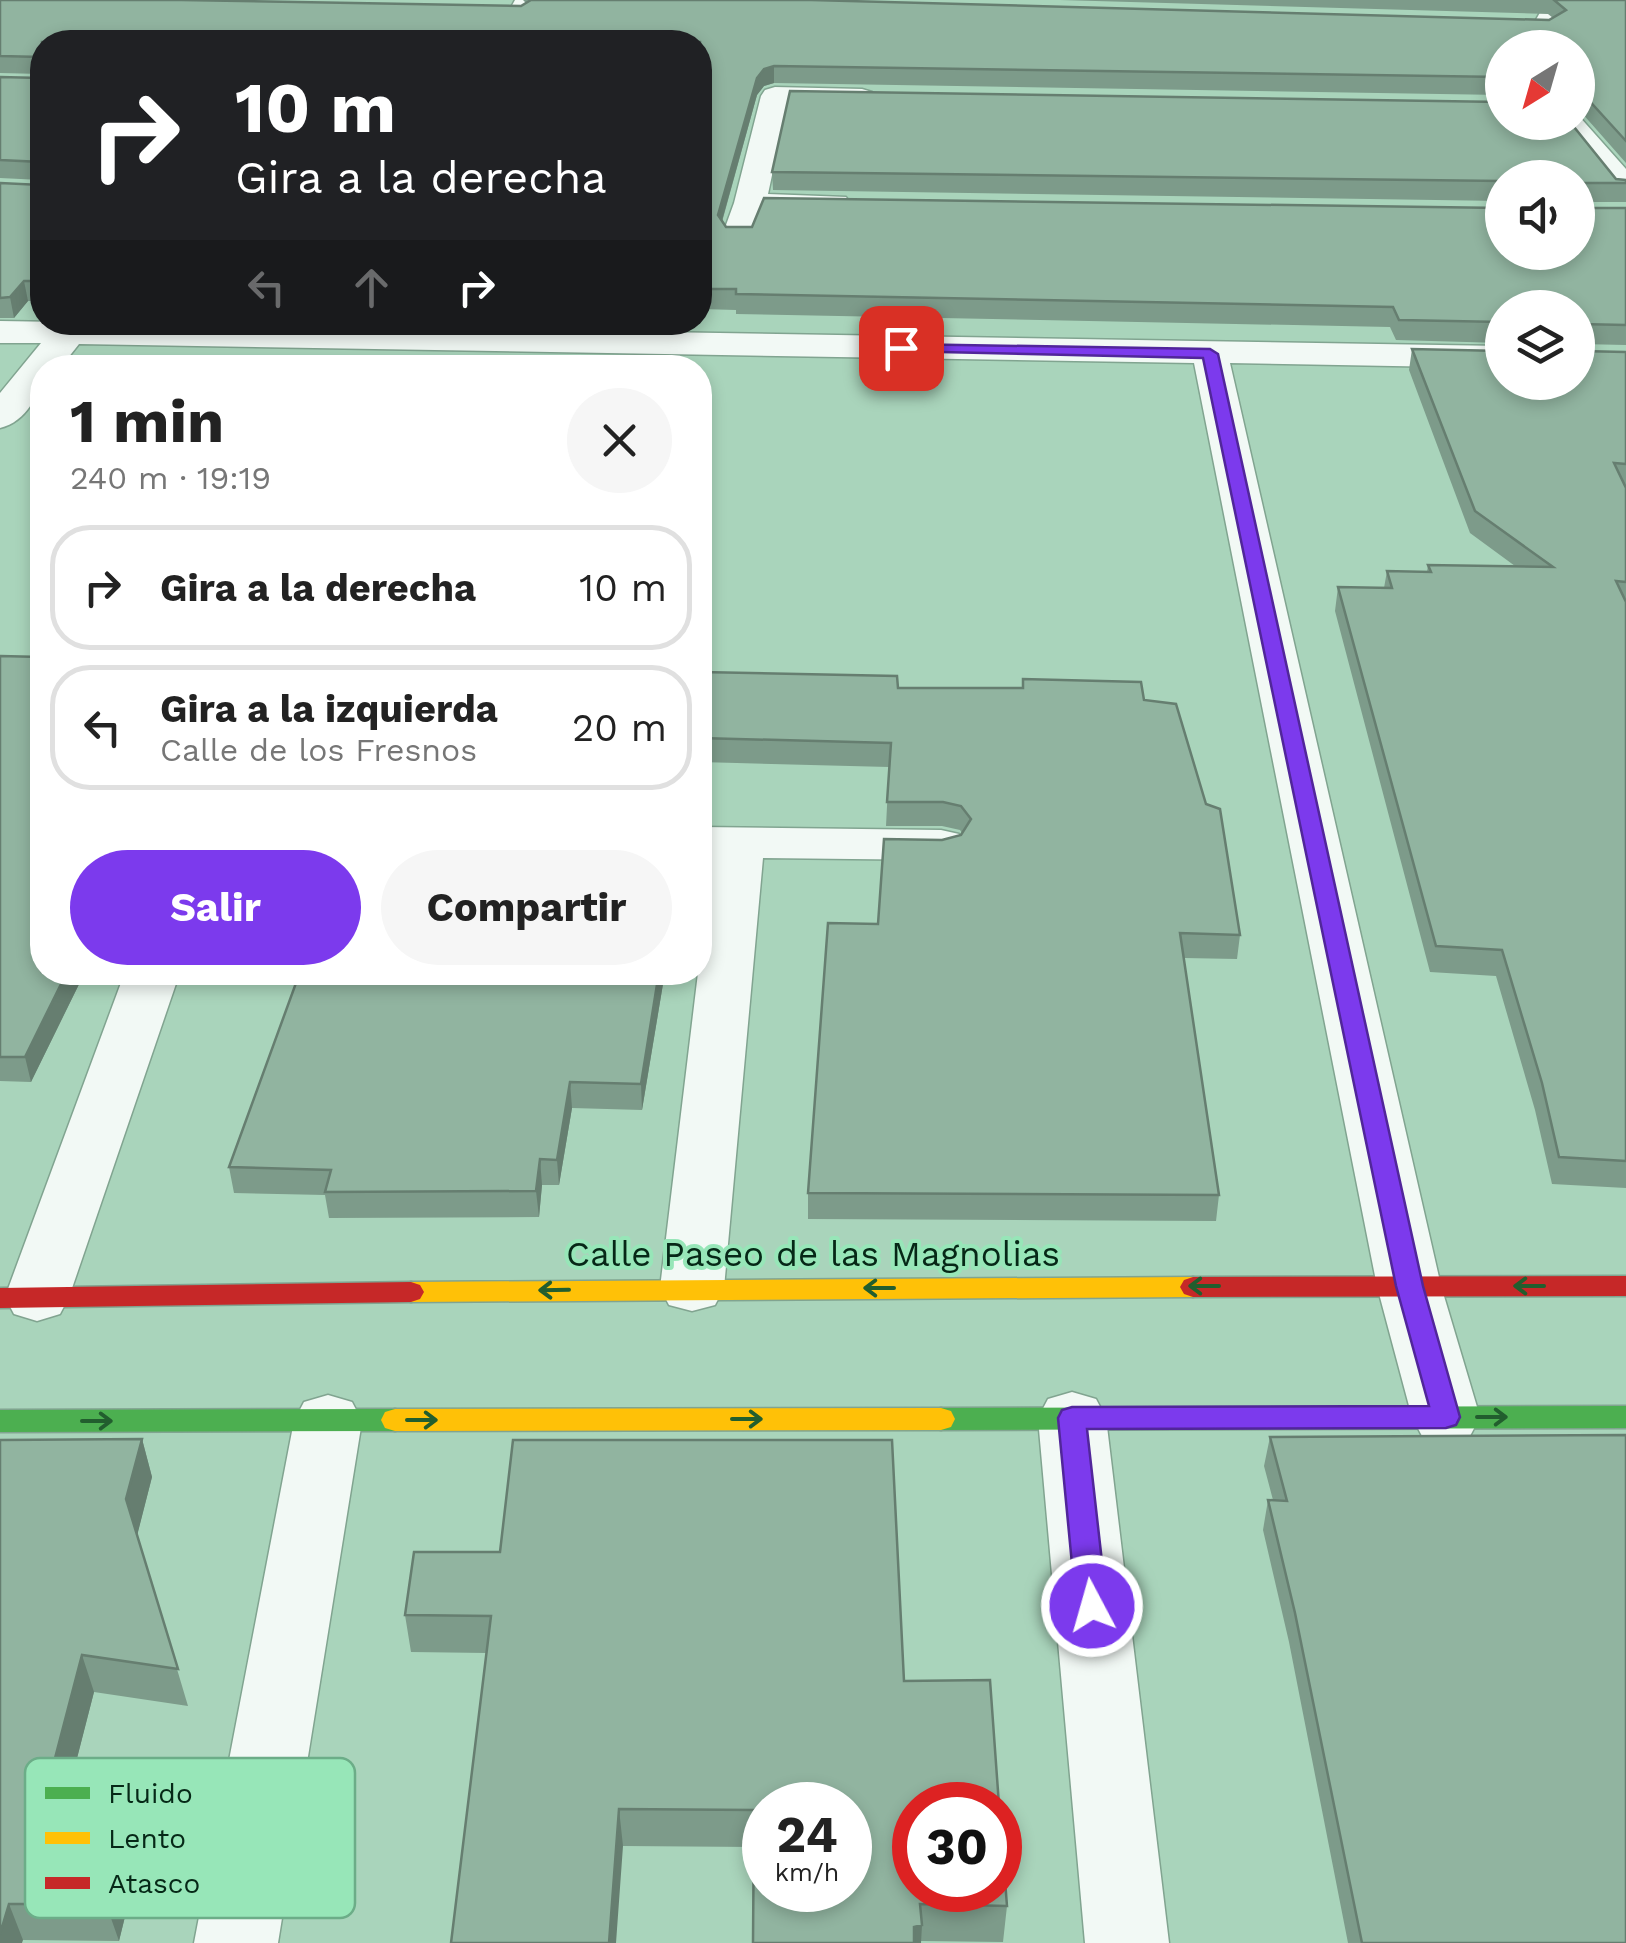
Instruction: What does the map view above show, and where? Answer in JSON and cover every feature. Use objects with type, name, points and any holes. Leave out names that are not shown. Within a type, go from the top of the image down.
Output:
[{"type":"street","points":[[1541,30],[1560,0]]},
{"type":"street","points":[[483,11],[525,6]]},
{"type":"street","points":[[512,30],[525,6]]},
{"type":"street","points":[[738,236],[750,203],[766,90],[892,98]]},
{"type":"street","points":[[1581,140],[1621,206]]},
{"type":"street","points":[[750,203],[869,205]]},
{"type":"street","points":[[0,332],[30,332]]},
{"type":"street","points":[[51,355],[67,335]]},
{"type":"street","points":[[540,335],[1485,358]]},
{"type":"street","points":[[1210,354],[1409,1286],[1446,1417]]},
{"type":"street","points":[[0,417],[30,380]]},
{"type":"street","points":[[712,969],[720,842],[941,845]]},
{"type":"street","points":[[18,1298],[149,985]]},
{"type":"street","points":[[692,1288],[711,985]]},
{"type":"street","name":"Calle Paseo de las Magnolias","points":[[18,1298],[692,1288],[1626,1286]]},
{"type":"street","points":[[0,1421],[1626,1417]]},
{"type":"street","points":[[1072,1418],[1127,1943]]},
{"type":"street","points":[[269,1758],[328,1421]]},
{"type":"street","points":[[236,1943],[240,1918]]},
{"type":"building","points":[[0,0],[521,6],[531,0],[811,0],[1549,20],[1566,10],[1554,0],[1626,0],[1626,141],[1595,107],[1595,30],[1485,30],[1485,77],[774,66],[764,69],[757,78],[718,215],[726,227],[752,227],[764,198],[1485,208],[1485,270],[1595,270],[1595,208],[1626,208],[1626,325],[1595,324],[1595,290],[1485,290],[1485,322],[1399,320],[1393,307],[736,294],[736,289],[712,289],[712,30],[30,30],[30,57],[0,56]]},
{"type":"building","points":[[0,77],[30,78],[30,161],[0,160]]},
{"type":"building","points":[[790,91],[1485,102],[1485,140],[1585,140],[1616,179],[1626,183],[1595,183],[1595,160],[1485,160],[1485,181],[772,172]]},
{"type":"building","points":[[0,183],[30,184],[30,281],[24,281],[10,297],[0,298]]},
{"type":"building","points":[[1412,349],[1485,351],[1485,400],[1595,400],[1595,351],[1626,352],[1626,464],[1614,463],[1626,488],[1626,582],[1616,581],[1626,602],[1626,1161],[1559,1157],[1542,1083],[1502,950],[1436,946],[1338,587],[1392,588],[1387,571],[1431,572],[1428,565],[1553,567],[1475,511]]},
{"type":"building","points":[[0,656],[30,657],[30,985],[61,985],[25,1057],[0,1057]]},
{"type":"building","points":[[712,672],[897,676],[898,688],[1023,688],[1023,679],[1141,682],[1144,700],[1176,704],[1206,804],[1220,809],[1240,935],[1180,933],[1219,1195],[808,1193],[828,923],[878,924],[884,839],[942,840],[961,835],[971,819],[961,806],[943,802],[887,802],[891,743],[712,738]]},
{"type":"building","points":[[295,985],[657,985],[641,1084],[570,1082],[557,1160],[540,1159],[536,1191],[325,1192],[331,1170],[229,1167]]},
{"type":"building","points":[[1626,1435],[1626,1943],[1362,1943],[1268,1500],[1287,1501],[1270,1437]]},
{"type":"building","points":[[142,1439],[126,1499],[178,1669],[82,1655],[55,1758],[25,1758],[25,1904],[9,1904],[0,1934],[0,1440]]},
{"type":"building","points":[[513,1440],[892,1440],[904,1681],[990,1680],[997,1782],[892,1782],[892,1912],[921,1912],[922,1925],[914,1927],[914,1943],[753,1943],[753,1912],[872,1912],[872,1782],[742,1782],[742,1810],[619,1809],[609,1943],[451,1943],[491,1616],[405,1615],[414,1552],[500,1552]]},
{"type":"traffic: fast","points":[[941,1419],[1626,1417]]},
{"type":"traffic: fast","points":[[0,1421],[395,1420]]},
{"type":"traffic: slow","points":[[411,1292],[1193,1287]]},
{"type":"traffic: slow","points":[[395,1420],[941,1419]]},
{"type":"traffic: jam","points":[[1193,1287],[1626,1286]]},
{"type":"traffic: jam","points":[[0,1298],[411,1292]]},
{"type":"route","points":[[901,348],[1210,354],[1409,1286],[1446,1417],[1072,1418],[1092,1606]]}]
